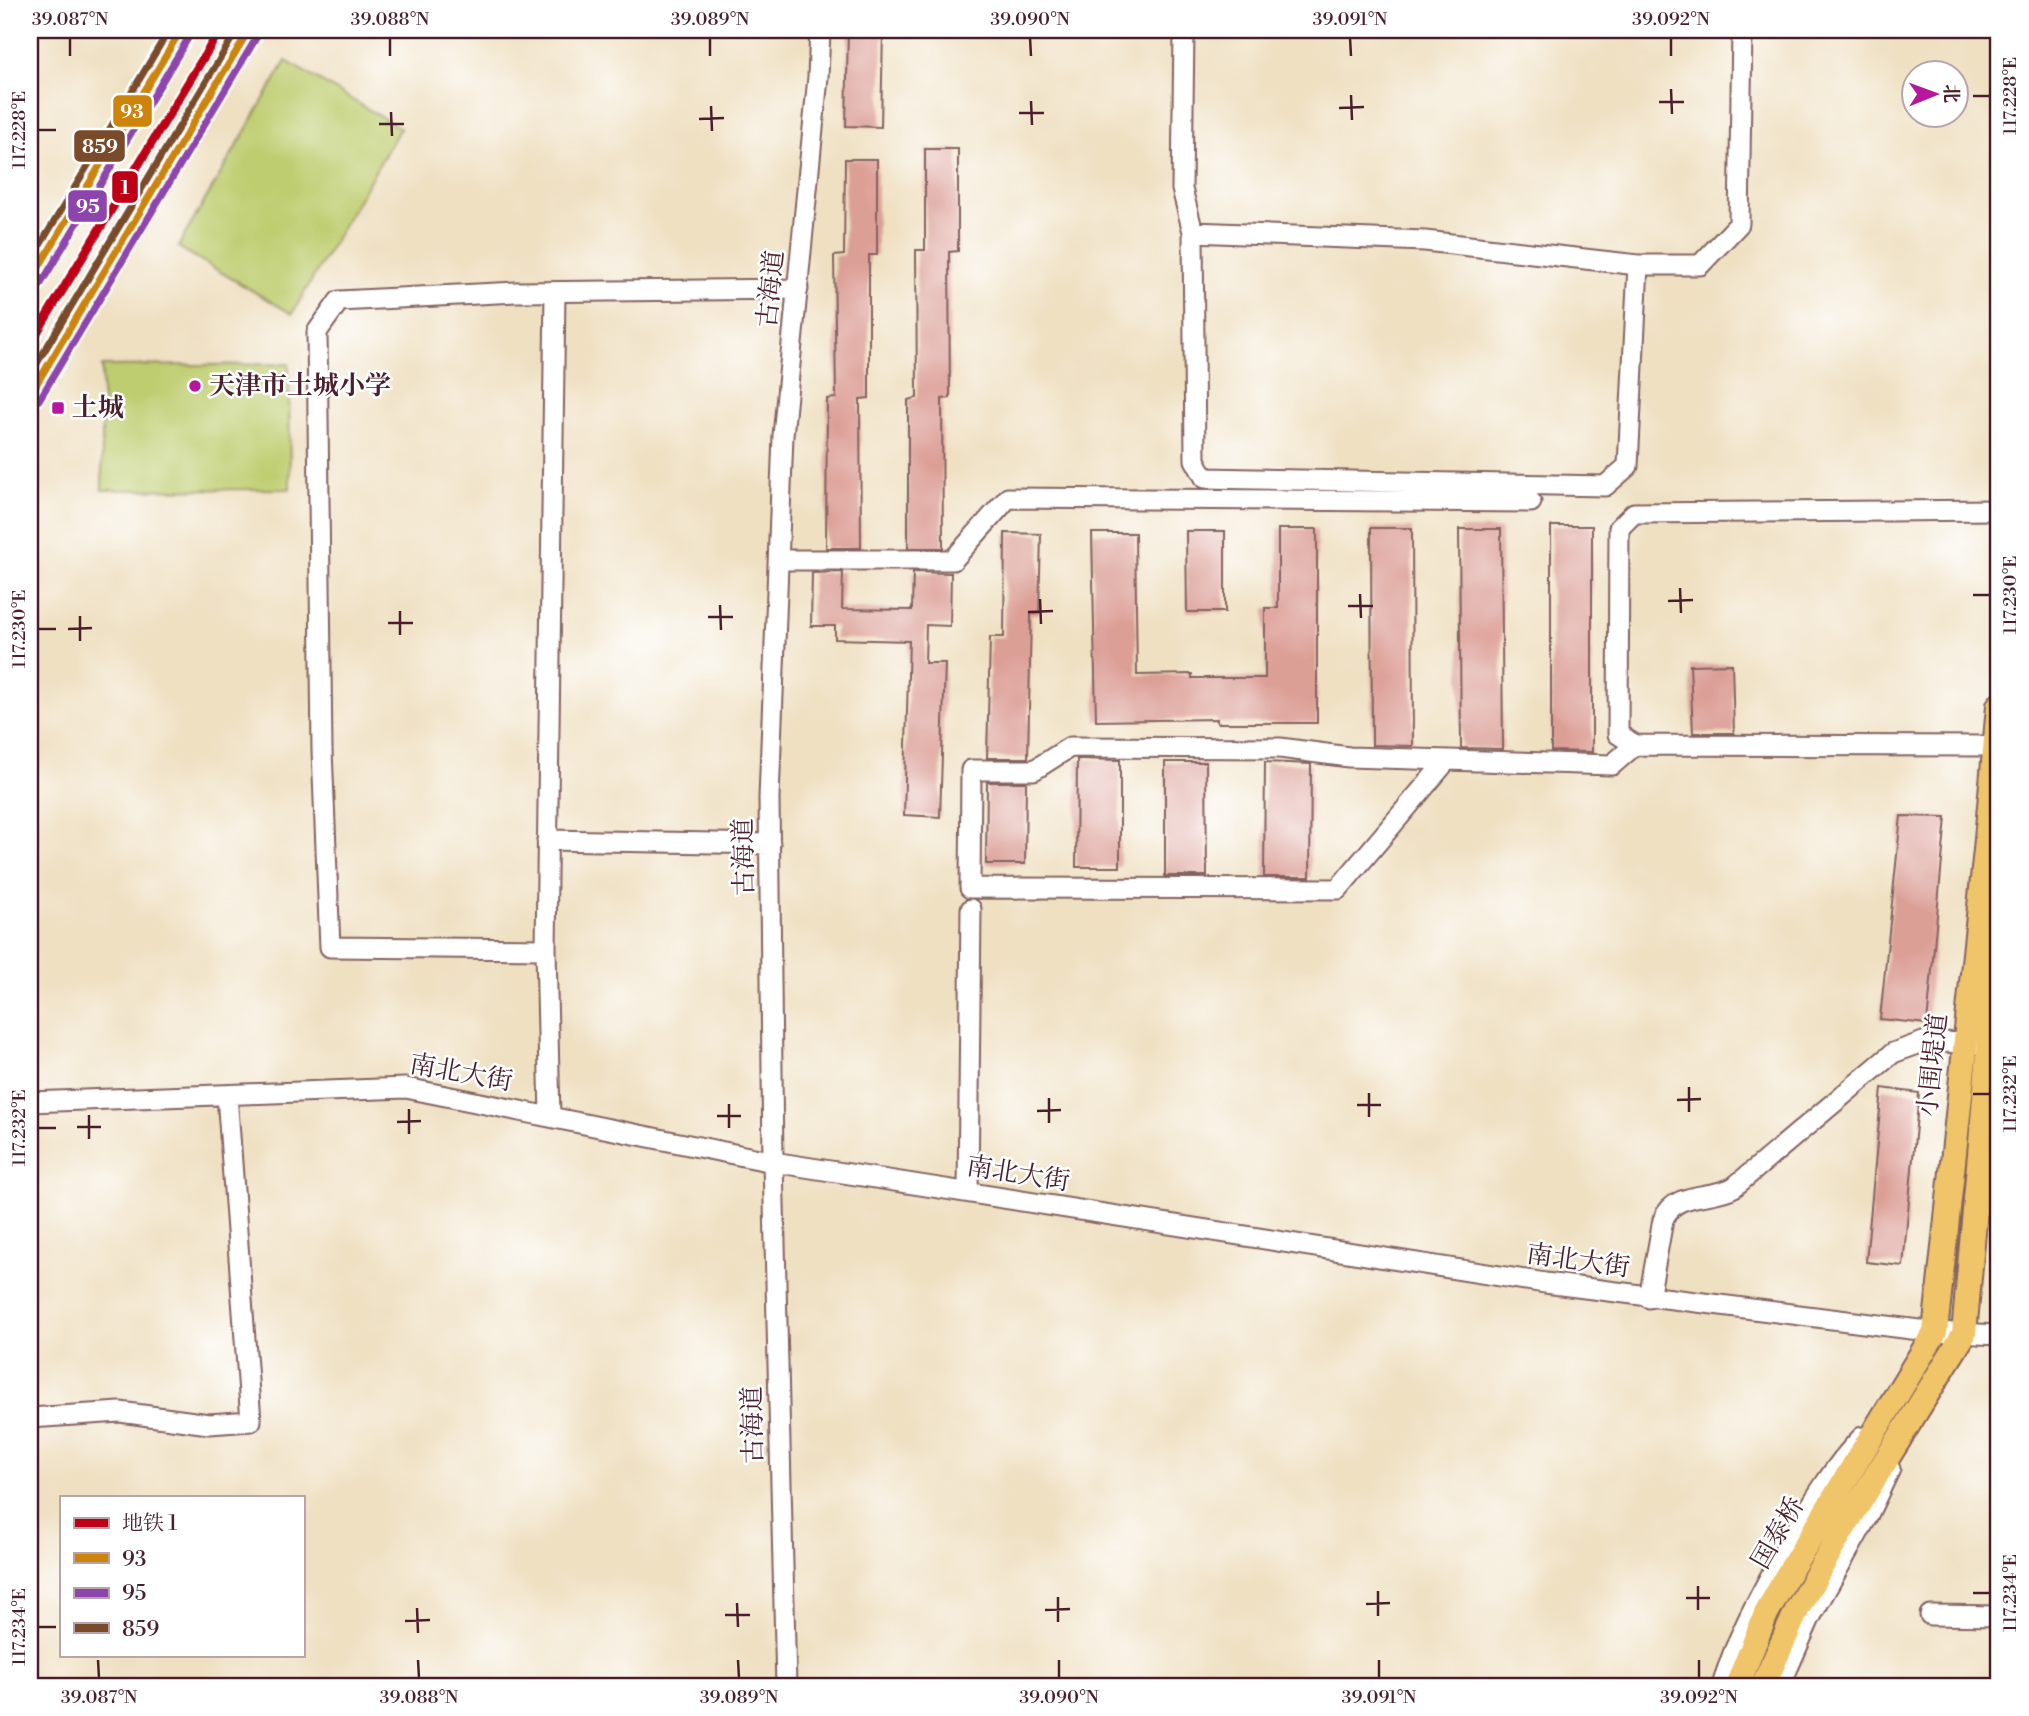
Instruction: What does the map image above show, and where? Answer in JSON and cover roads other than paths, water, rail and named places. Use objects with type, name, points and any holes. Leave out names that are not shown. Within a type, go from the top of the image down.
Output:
[{"type":"main road","points":[[30,282],[181,30]]},
{"type":"main road","points":[[30,395],[249,30]]},
{"type":"main road","name":"小围堤道","points":[[1882,1416],[1936,1332],[1965,1043],[1993,850],[1995,746],[1999,706]]},
{"type":"main road","name":"小围堤道","points":[[1903,1434],[1964,1334],[1994,1045],[1999,940]]},
{"type":"main road","name":"国泰桥","points":[[1737,1686],[1784,1579],[1861,1457],[1882,1416]]},
{"type":"main road","name":"国泰桥","points":[[1763,1686],[1798,1608],[1840,1534],[1903,1434]]},
{"type":"street","name":"古海道","points":[[786,1686],[773,1162],[769,798],[783,436],[818,77],[820,30]]},
{"type":"street","points":[[1184,30],[1182,189],[1193,232],[1195,460],[1205,478],[1605,486],[1628,466],[1638,265]]},
{"type":"street","points":[[1193,232],[1425,241],[1638,265],[1700,265],[1739,224],[1741,30]]},
{"type":"street","points":[[546,949],[330,947],[323,750],[317,332],[339,301],[555,292],[798,289]]},
{"type":"street","points":[[550,1117],[546,949],[555,292]]},
{"type":"street","points":[[779,560],[953,560],[1008,498],[1531,502]]},
{"type":"street","points":[[1995,746],[1634,744],[1618,734],[1619,528],[1634,513],[1999,510]]},
{"type":"street","points":[[1447,760],[1338,889],[970,888],[971,770],[1034,770],[1070,747],[1280,748],[1349,758],[1447,760],[1612,765],[1634,744]]},
{"type":"street","points":[[547,840],[770,844]]},
{"type":"street","points":[[968,1192],[971,909]]},
{"type":"street","points":[[1649,1298],[1663,1220],[1674,1204],[1694,1197],[1717,1194],[1734,1187],[1892,1053],[1926,1041],[1994,1045]]},
{"type":"street","name":"南北大街","points":[[30,1102],[406,1088],[773,1162],[1649,1298],[1936,1332],[1999,1335]]},
{"type":"street","points":[[30,1418],[120,1412],[209,1423],[251,1421],[227,1095]]},
{"type":"street","points":[[1722,1686],[1741,1636],[1767,1583],[1814,1499],[1853,1447],[1882,1416]]},
{"type":"street","points":[[1780,1686],[1810,1618],[1882,1489],[1903,1434]]},
{"type":"street","points":[[1930,1615],[1999,1616]]},
{"type":"metro line","name":"1","points":[[30,344],[220,30]]},
{"type":"place","name":"天津市土城小学","points":[[195,386]]},
{"type":"place","name":"土城","points":[[58,408]]}]
